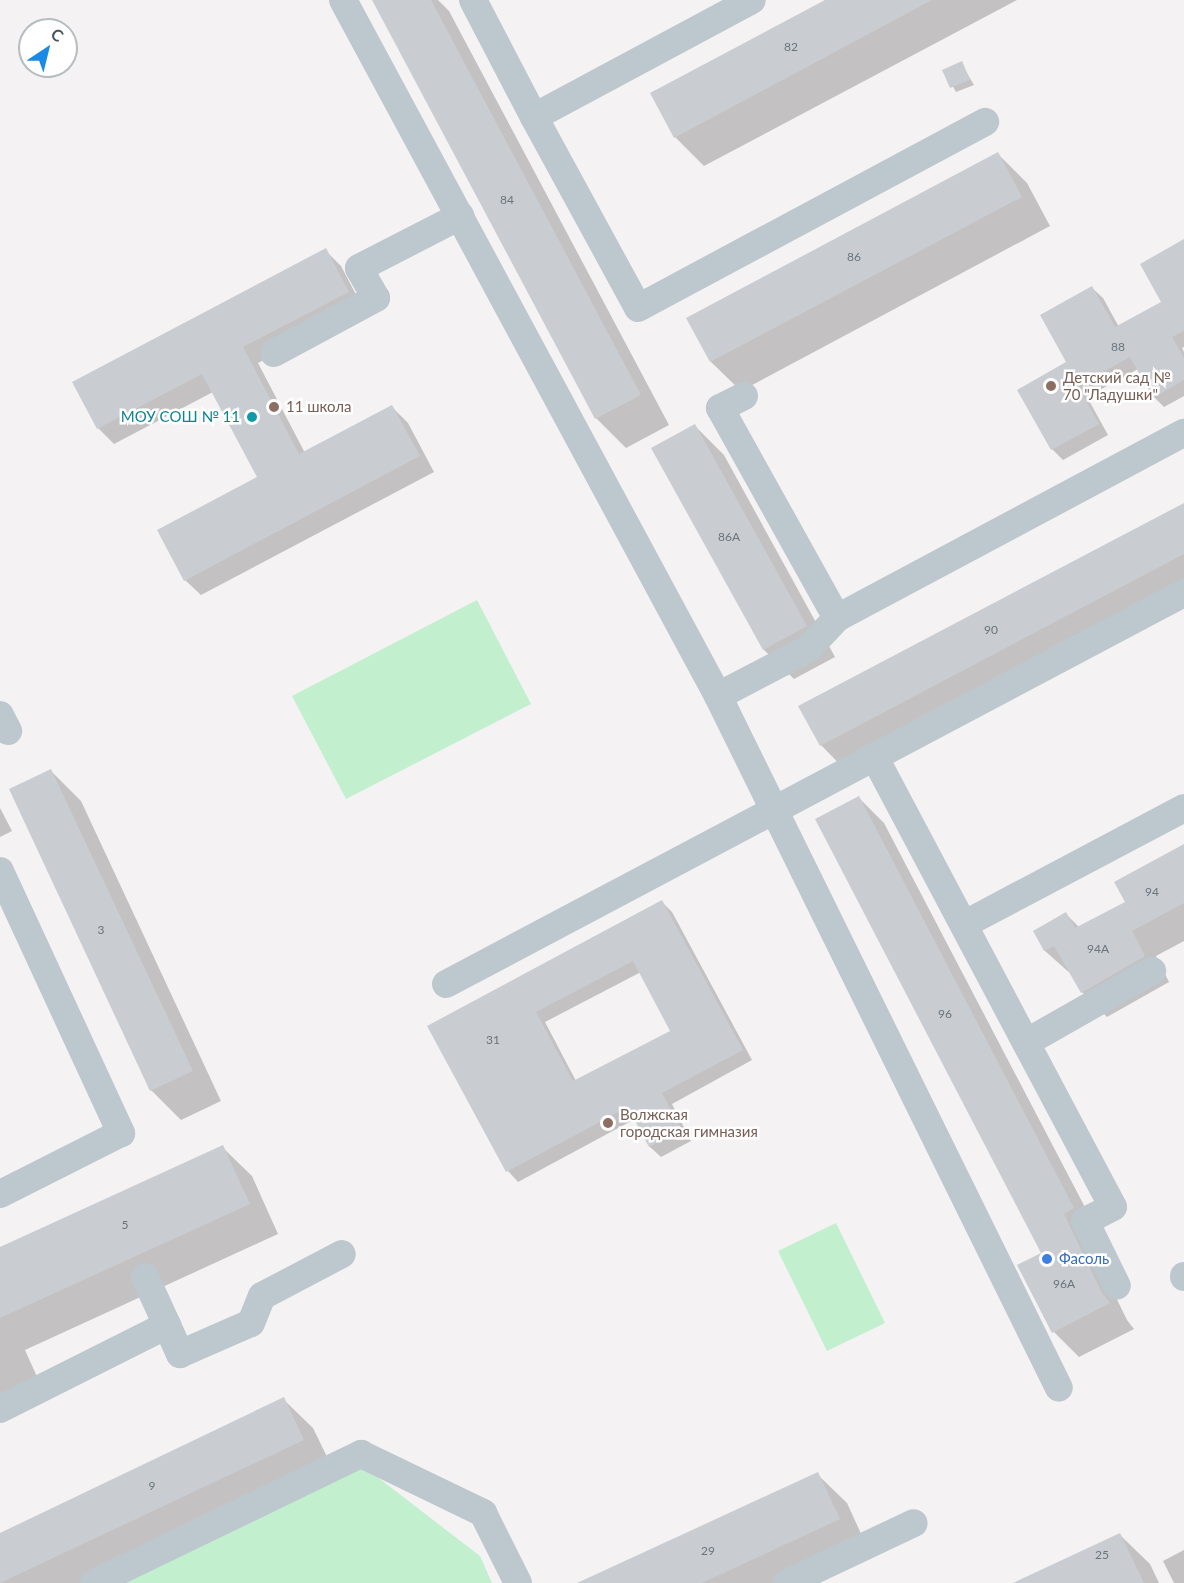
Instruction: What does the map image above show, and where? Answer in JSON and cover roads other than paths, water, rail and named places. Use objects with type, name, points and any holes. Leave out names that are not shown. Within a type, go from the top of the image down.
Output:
[{"type":"lane","points":[[343,0],[718,696],[1059,1388]]},
{"type":"lane","points":[[473,0],[638,308],[985,123]]},
{"type":"lane","points":[[534,117],[752,0]]},
{"type":"lane","points":[[274,353],[376,298],[359,268],[460,216]]},
{"type":"lane","points":[[744,396],[720,408],[837,618]]},
{"type":"lane","points":[[718,696],[808,649],[837,618],[1184,433]]},
{"type":"lane","points":[[446,984],[773,808],[1184,593]]},
{"type":"lane","points":[[874,756],[1113,1207],[1085,1221],[1117,1286]]},
{"type":"lane","points":[[965,924],[1184,808]]},
{"type":"lane","points":[[0,871],[121,1133],[0,1194]]},
{"type":"lane","points":[[1027,1042],[1152,971]]},
{"type":"lane","points":[[145,1277],[180,1354],[251,1323],[262,1296],[342,1254]]},
{"type":"lane","points":[[0,1409],[167,1325]]},
{"type":"lane","points":[[94,1583],[361,1454],[483,1513],[518,1583]]},
{"type":"lane","points":[[787,1583],[914,1523]]},
{"type":"place","name":"Детский сад № 70 \"Ладушки\"","points":[[1051,386]]},
{"type":"place","name":"11 школа","points":[[274,407]]},
{"type":"place","name":"МОУ СОШ № 11","points":[[252,417]]},
{"type":"place","name":"Волжская городская гимназия","points":[[608,1123]]},
{"type":"place","name":"Фасоль","points":[[1047,1259]]}]
